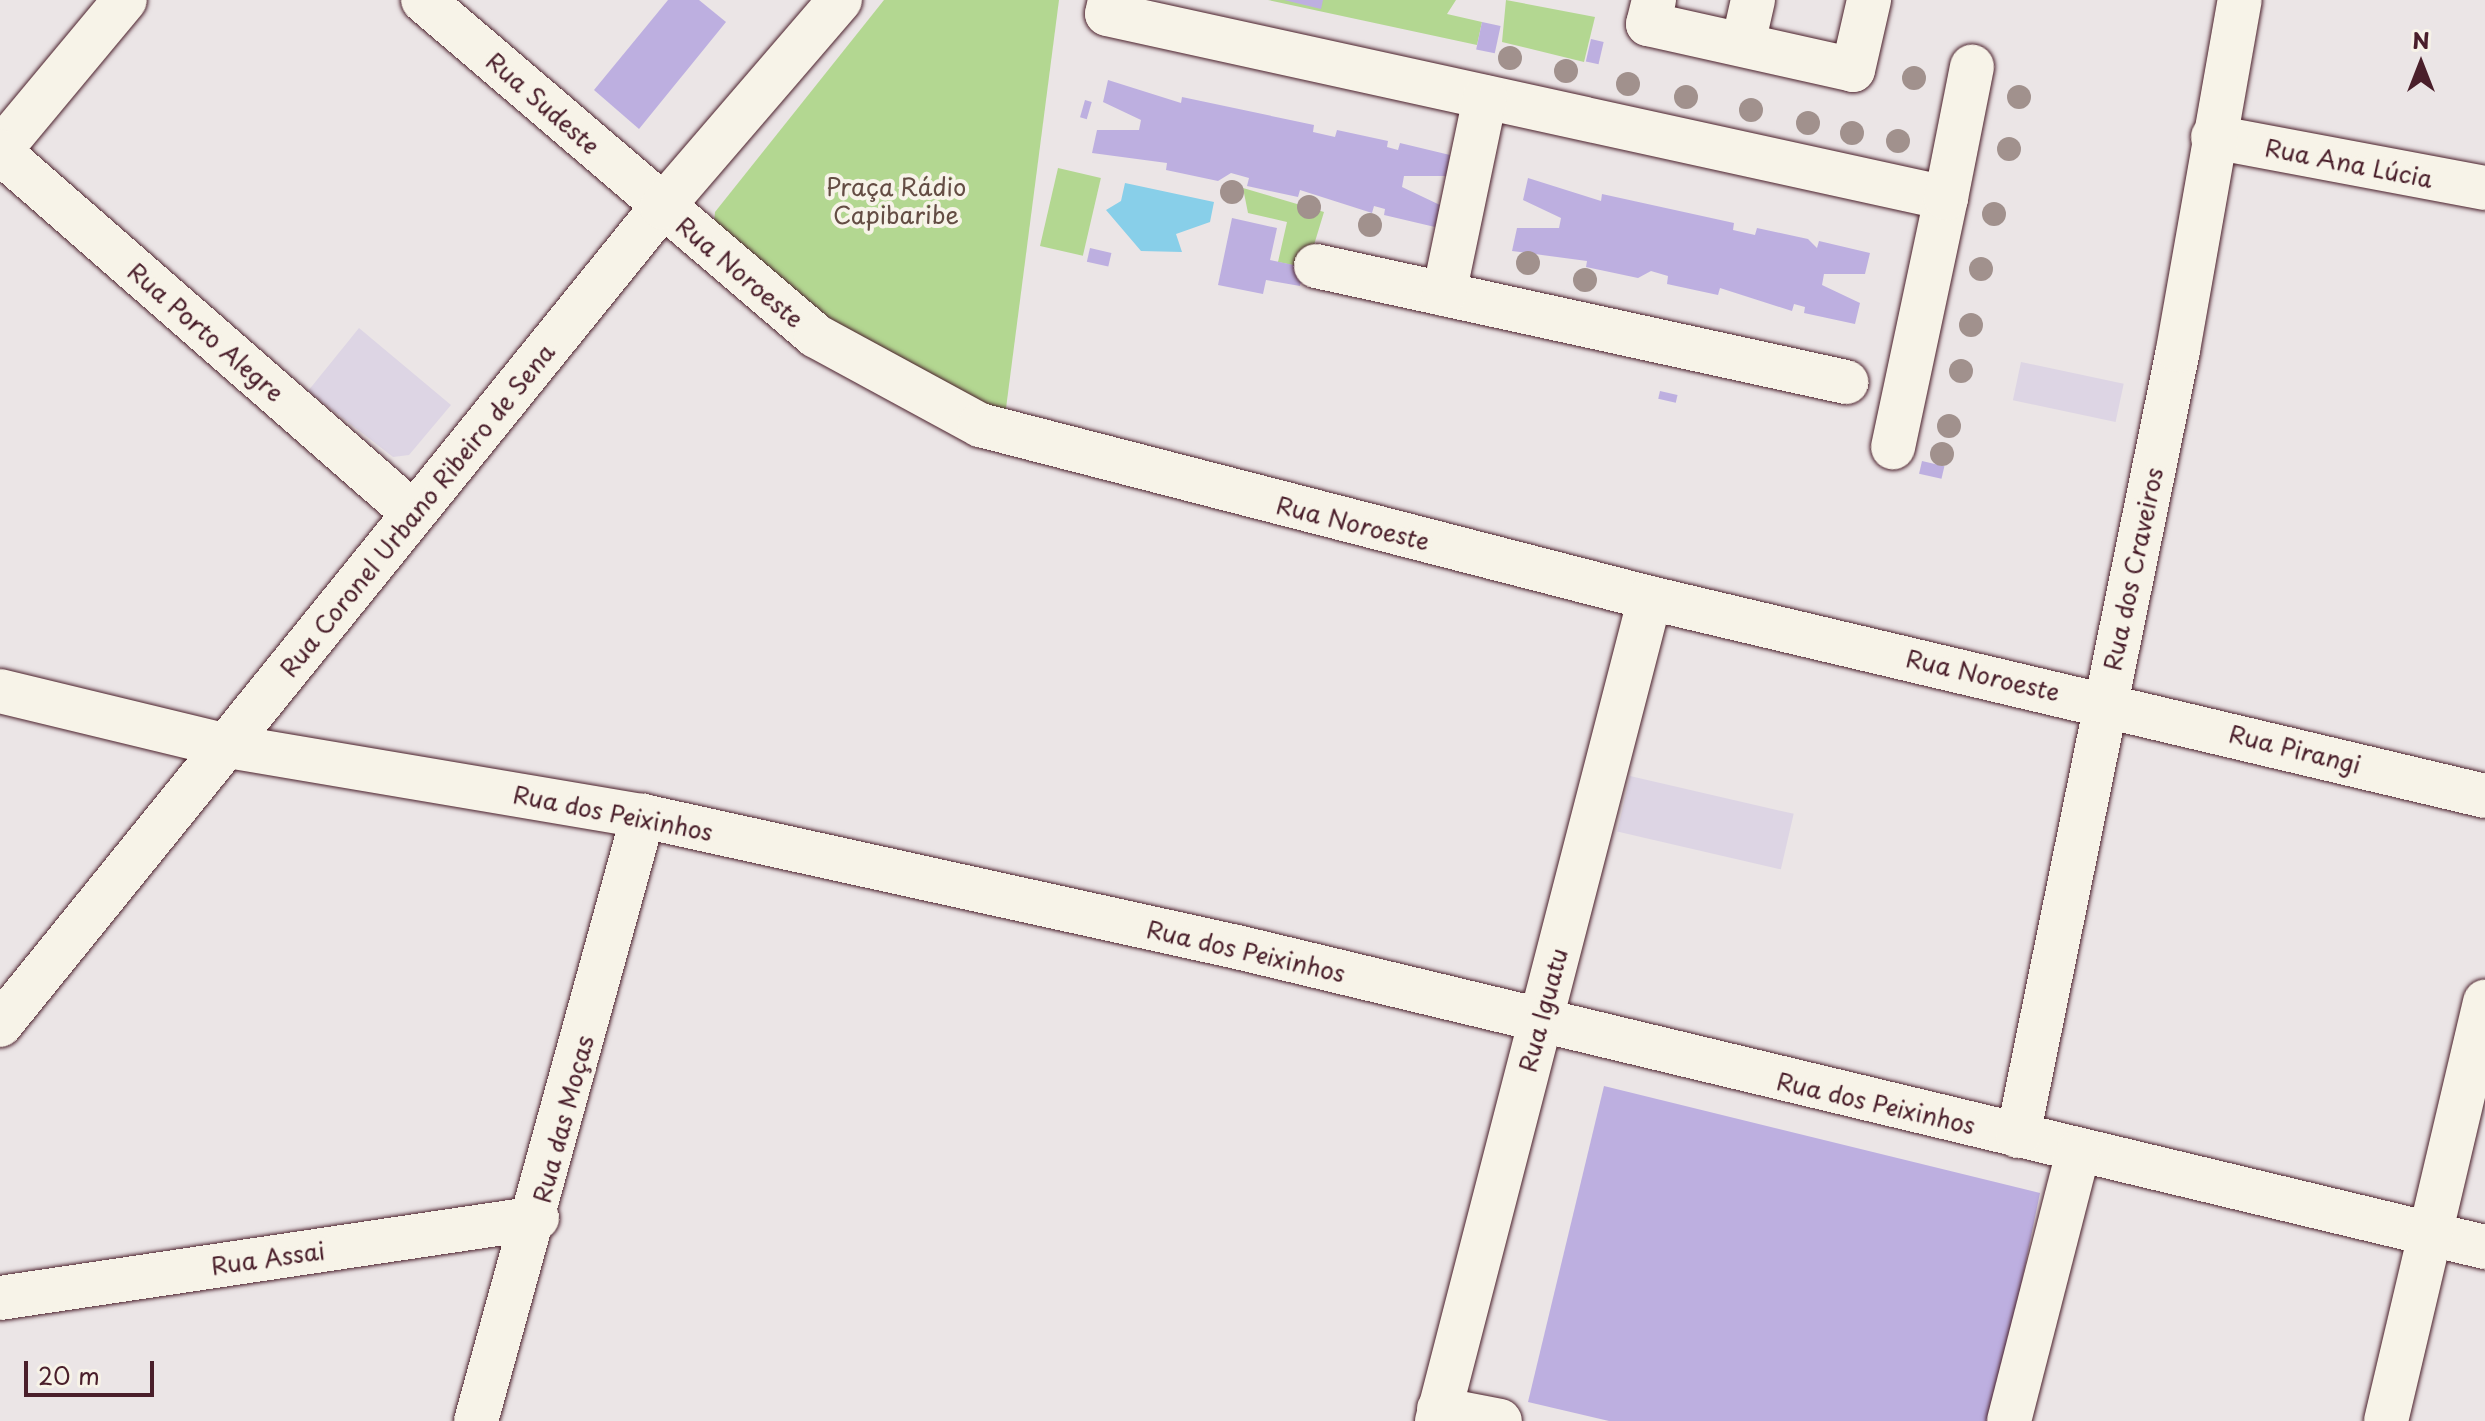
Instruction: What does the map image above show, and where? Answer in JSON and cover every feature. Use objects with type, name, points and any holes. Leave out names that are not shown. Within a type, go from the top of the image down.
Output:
[{"type":"street","points":[[0,151],[125,0]]},
{"type":"street","name":"Rua Sudeste","points":[[423,0],[662,207]]},
{"type":"street","name":"Rua Coronel Urbano Ribeiro de Sena","points":[[0,1025],[228,746],[412,512],[662,207],[840,0]]},
{"type":"street","points":[[1110,0],[1107,14],[1946,198]]},
{"type":"street","points":[[1654,0],[1648,24],[1853,70],[1869,0]]},
{"type":"street","points":[[1743,44],[1753,0]]},
{"type":"street","name":"Rua dos Craveiros","points":[[2018,1136],[2178,350],[2213,137],[2240,0]]},
{"type":"street","points":[[1893,447],[1972,67]]},
{"type":"street","points":[[1444,294],[1485,97]]},
{"type":"street","name":"Rua Ana Lúcia","points":[[2213,137],[2485,188]]},
{"type":"street","name":"Rua Porto Alegre","points":[[0,151],[412,512]]},
{"type":"street","name":"Rua Noroeste","points":[[662,207],[816,336],[980,425],[1650,598],[2105,703]]},
{"type":"street","points":[[1316,266],[1846,382]]},
{"type":"street","name":"Rua Iguatu","points":[[1438,1415],[1650,598]]},
{"type":"street","name":"Rua dos Peixinhos","points":[[0,691],[228,746],[643,816],[1237,947],[1539,1025],[2485,1247]]},
{"type":"street","name":"Rua Pirangi","points":[[2105,703],[2485,796]]},
{"type":"street","name":"Rua das Moças","points":[[476,1421],[537,1218],[643,816]]},
{"type":"street","points":[[2386,1421],[2485,1002]]},
{"type":"street","points":[[2009,1421],[2078,1152]]},
{"type":"street","name":"Rua Assai","points":[[0,1298],[537,1218]]},
{"type":"street","points":[[1438,1415],[1500,1421]]},
{"type":"shaded area","points":[[359,328],[451,405],[409,455],[393,457],[308,391]]},
{"type":"shaded area","points":[[2021,362],[2124,384],[2116,422],[2013,400]]},
{"type":"shaded area","points":[[1630,776],[1794,814],[1781,869],[1617,832]]},
{"type":"green space","name":"Praça Rádio Capibaribe","points":[[884,0],[1059,0],[1005,416],[867,349],[714,223],[715,212]]},
{"type":"green space","points":[[1268,0],[1456,0],[1447,14],[1482,22],[1477,45]]},
{"type":"green space","points":[[1506,0],[1595,17],[1584,62],[1502,42]]},
{"type":"green space","points":[[1058,168],[1101,178],[1083,256],[1040,246]]},
{"type":"green space","points":[[1243,188],[1324,212],[1307,268],[1278,262],[1287,222],[1248,213]]},
{"type":"water","points":[[1125,183],[1214,202],[1210,222],[1176,234],[1182,252],[1141,251],[1106,210],[1121,201]]},
{"type":"building","points":[[668,0],[699,0],[726,22],[639,129],[594,90]]},
{"type":"building","points":[[1284,0],[1323,0],[1321,9]]},
{"type":"building","points":[[1482,22],[1501,26],[1495,53],[1476,49]]},
{"type":"building","points":[[1591,39],[1604,42],[1598,64],[1586,61]]},
{"type":"building","points":[[1108,80],[1181,103],[1182,97],[1314,125],[1313,132],[1335,137],[1337,130],[1388,141],[1387,147],[1398,150],[1400,143],[1450,155],[1446,176],[1404,176],[1402,187],[1440,205],[1435,227],[1384,215],[1385,209],[1374,206],[1372,213],[1300,190],[1298,197],[1247,186],[1249,178],[1231,173],[1218,181],[1166,170],[1167,163],[1092,153],[1097,130],[1139,130],[1141,120],[1103,102]]},
{"type":"building","points":[[1085,100],[1092,102],[1087,119],[1080,117]]},
{"type":"building","points":[[1528,178],[1601,201],[1602,194],[1734,223],[1733,230],[1755,235],[1757,228],[1808,239],[1817,248],[1819,241],[1870,253],[1865,274],[1824,274],[1822,285],[1860,303],[1855,324],[1804,313],[1805,307],[1794,304],[1792,311],[1720,288],[1718,295],[1667,284],[1668,276],[1651,271],[1638,278],[1586,267],[1587,261],[1512,251],[1517,228],[1559,228],[1561,218],[1523,200]]},
{"type":"building","points":[[1232,218],[1277,228],[1270,260],[1303,267],[1300,286],[1266,280],[1263,294],[1218,285]]},
{"type":"building","points":[[1090,248],[1111,253],[1108,267],[1087,262]]},
{"type":"building","points":[[1660,391],[1678,395],[1676,403],[1658,399]]},
{"type":"building","points":[[1922,461],[1944,466],[1941,479],[1919,474]]},
{"type":"building","points":[[1604,1086],[2040,1193],[1993,1421],[1609,1421],[1528,1402]]}]
